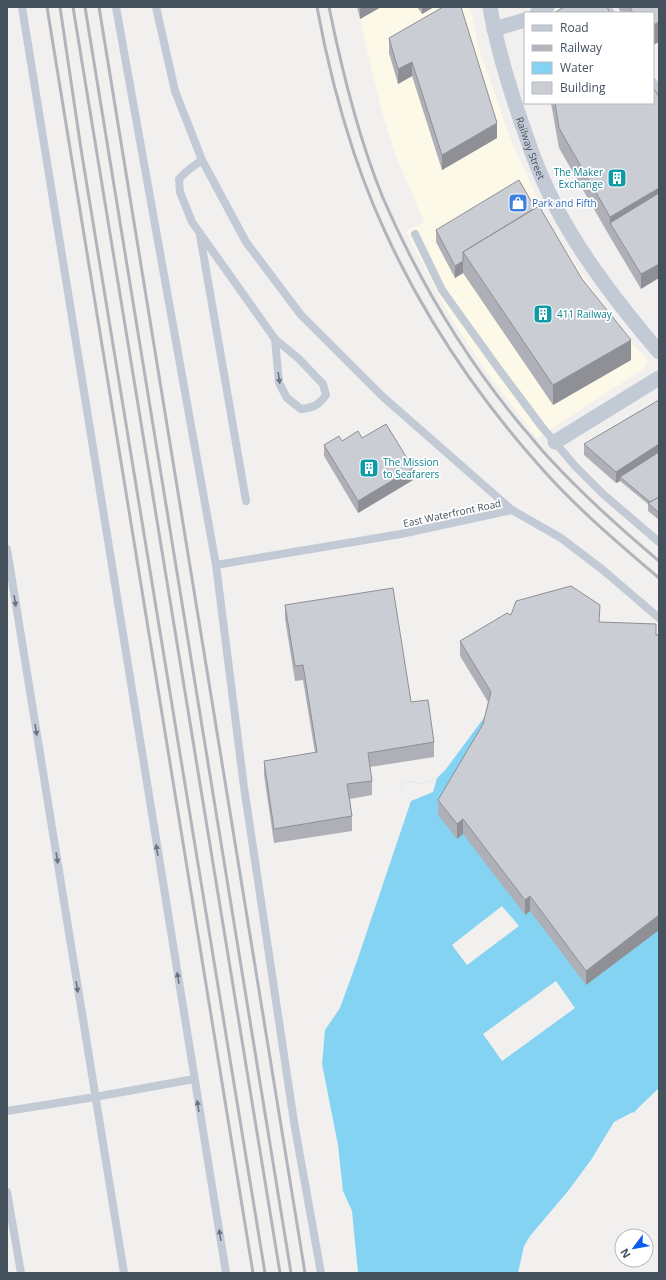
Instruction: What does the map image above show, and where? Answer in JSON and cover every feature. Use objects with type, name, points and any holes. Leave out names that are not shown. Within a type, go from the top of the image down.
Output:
[{"type":"street","name":"Railway Street","points":[[490,7],[505,74],[518,115],[533,156],[556,208],[607,288],[659,352]]},
{"type":"street","points":[[494,29],[524,20]]},
{"type":"street","points":[[555,442],[659,378]]},
{"type":"lane","points":[[22,7],[226,1273]]},
{"type":"lane","points":[[116,7],[216,565],[244,787],[294,1122],[321,1273]]},
{"type":"lane","points":[[156,7],[175,91],[202,160],[246,242],[301,315],[382,396],[512,510]]},
{"type":"lane","points":[[202,160],[179,179],[180,192],[192,222],[275,339],[298,358],[323,384],[326,395],[320,403],[309,408],[301,409],[287,398],[278,383],[275,339]]},
{"type":"lane","points":[[200,232],[246,501]]},
{"type":"lane","points":[[414,234],[442,290],[498,368],[555,442],[575,466],[603,494],[659,542]]},
{"type":"lane","name":"East Waterfront Road","points":[[216,565],[401,534],[512,510],[561,538],[603,570],[659,618]]},
{"type":"lane","points":[[7,549],[124,1273]]},
{"type":"lane","points":[[7,1111],[194,1079]]},
{"type":"lane","points":[[7,1192],[21,1273]]},
{"type":"shaded area","points":[[357,7],[470,7],[478,46],[510,138],[547,219],[580,272],[630,341],[645,357],[647,362],[643,369],[537,438],[486,371],[448,313],[406,231],[424,222],[394,151],[380,105]]},
{"type":"water","points":[[512,680],[659,725],[659,1088],[637,1109],[588,1179],[531,1243],[525,1273],[342,1273],[313,1049],[401,786],[407,781],[420,784],[437,778],[446,769]]},
{"type":"pier","points":[[437,778],[433,792],[411,801],[340,1008],[325,1030],[322,1064],[338,1145],[343,1191],[352,1211],[358,1273],[340,1273],[315,1107],[311,1049],[315,1024],[351,917],[390,811],[401,786],[407,781],[420,784]]},
{"type":"pier","points":[[502,906],[519,926],[467,965],[452,945]]},
{"type":"pier","points":[[556,981],[575,1008],[502,1061],[483,1034]]},
{"type":"pier","points":[[633,1112],[636,1115],[590,1180],[533,1244],[527,1267],[527,1273],[518,1273],[524,1246],[530,1236],[568,1191],[591,1160],[614,1122]]},
{"type":"building","points":[[443,7],[461,7],[497,123],[442,155],[412,62],[398,69],[389,38]]},
{"type":"building","points":[[564,7],[607,7],[610,12],[556,12]]},
{"type":"building","points":[[630,7],[659,7],[659,22],[654,24],[654,12],[632,12]]},
{"type":"building","name":"The Maker Exchange","points":[[654,89],[659,97],[659,188],[610,217],[559,128],[555,104],[654,104]]},
{"type":"building","points":[[519,180],[535,208],[463,252],[463,261],[455,266],[436,230]]},
{"type":"building","points":[[659,193],[659,264],[641,274],[610,223]]},
{"type":"building","name":"411 Railway","points":[[539,206],[582,279],[631,340],[553,385],[463,252]]},
{"type":"building","points":[[659,400],[659,444],[616,472],[584,444]]},
{"type":"building","name":"The Mission to Seafarers","points":[[386,424],[413,468],[358,501],[324,445],[339,436],[342,441],[358,431],[362,438]]},
{"type":"building","points":[[659,452],[659,497],[650,502],[620,477]]},
{"type":"building","points":[[659,497],[659,513],[648,503]]},
{"type":"building","points":[[571,586],[600,605],[599,622],[656,624],[656,635],[659,635],[659,915],[586,971],[530,896],[525,900],[463,819],[457,824],[438,800],[483,724],[491,692],[460,641],[507,613],[511,615],[516,601]]},
{"type":"building","points":[[393,588],[411,702],[428,700],[434,742],[368,753],[372,781],[347,784],[352,816],[274,829],[264,761],[317,752],[303,665],[295,666],[285,605]]},
{"type":"railway","points":[[47,7],[253,1273]]},
{"type":"railway","points":[[60,7],[81,149],[265,1273]]},
{"type":"railway","points":[[73,7],[280,1273]]},
{"type":"railway","points":[[85,7],[291,1273]]},
{"type":"railway","points":[[99,7],[305,1273]]},
{"type":"railway","points":[[317,7],[328,62],[354,153],[388,239],[409,281],[432,321],[485,399],[544,471],[585,513],[659,578]]},
{"type":"railway","points":[[329,7],[339,55],[358,128],[374,175],[397,229],[445,319],[503,403],[543,452],[589,499],[659,561]]},
{"type":"place","name":"The Maker Exchange","points":[[617,178]]},
{"type":"place","name":"Park and Fifth","points":[[518,203]]},
{"type":"place","name":"411 Railway","points":[[543,314]]},
{"type":"place","name":"The Mission to Seafarers","points":[[369,468]]}]
